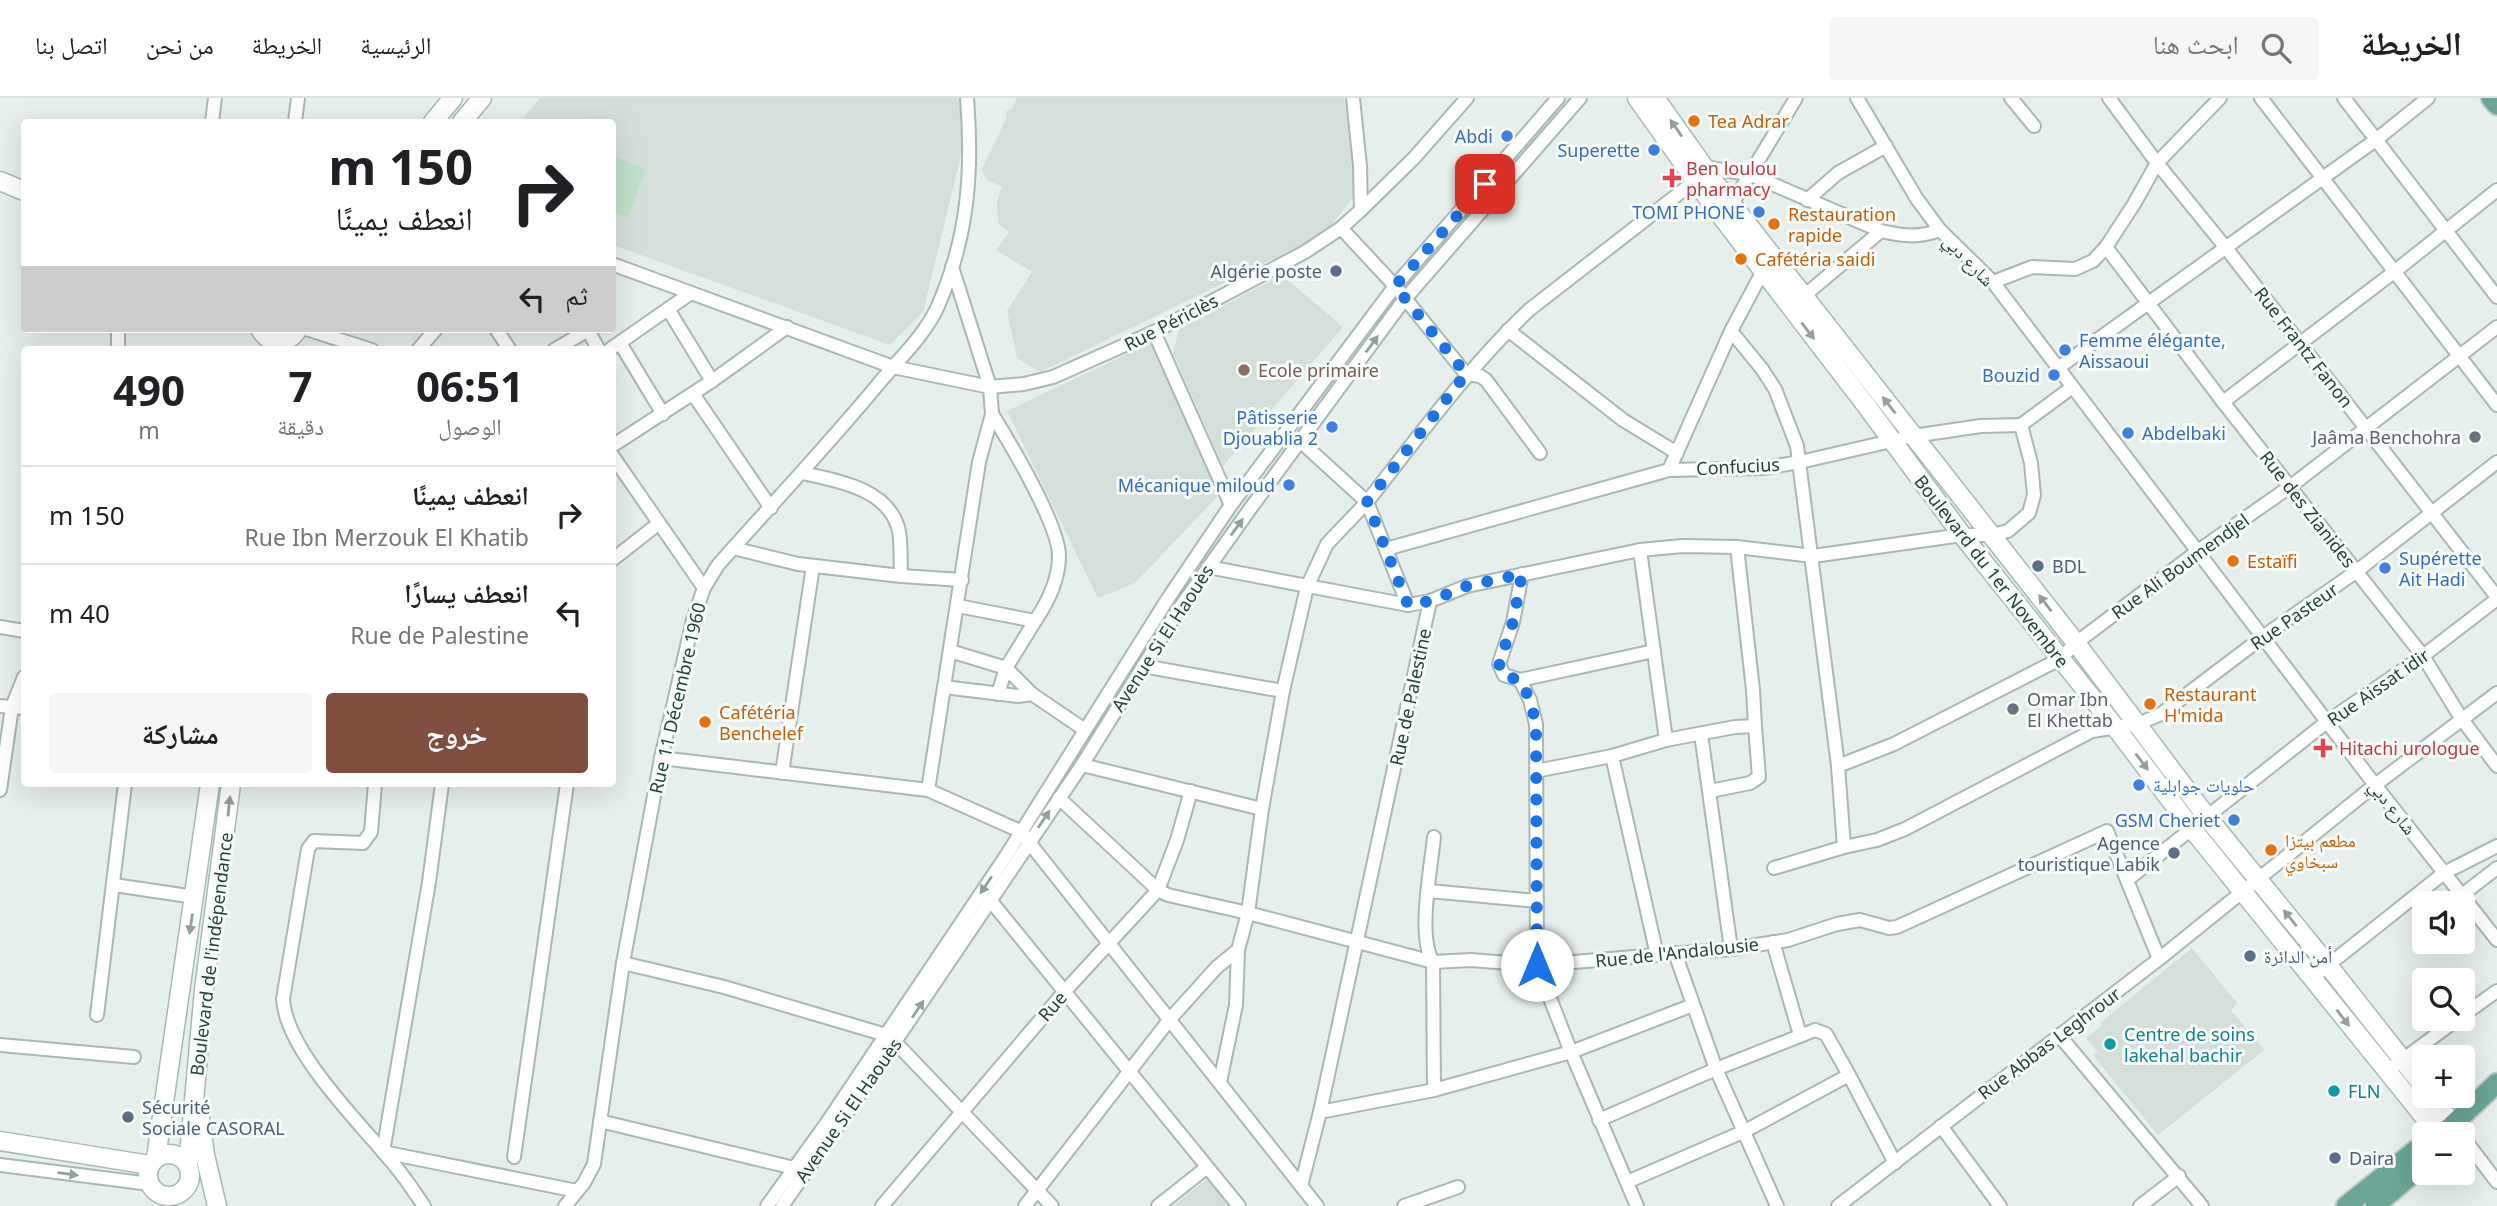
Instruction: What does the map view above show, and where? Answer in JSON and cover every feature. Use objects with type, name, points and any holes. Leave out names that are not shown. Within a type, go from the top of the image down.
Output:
[{"type":"main road","points":[[436,119],[453,98]]},
{"type":"main road","points":[[464,119],[482,98]]},
{"type":"main road","name":"Boulevard du 1er Novembre","points":[[1637,98],[1768,264],[1805,296],[2076,643],[2207,817],[2328,964],[2412,1072]]},
{"type":"main road","name":"Boulevard du 1er Novembre","points":[[1655,98],[1699,174],[1732,204],[1768,264],[1789,307],[1865,404],[1890,441],[2193,830],[2386,1072],[2439,1122]]},
{"type":"main road","points":[[2491,98],[2497,105]]},
{"type":"main road","points":[[0,181],[21,190]]},
{"type":"main road","points":[[262,333],[275,342],[297,336]]},
{"type":"main road","name":"Boulevard de l'indépendance","points":[[153,1161],[195,898],[210,787]]},
{"type":"main road","name":"Boulevard de l'indépendance","points":[[189,1171],[204,990],[231,787]]},
{"type":"main road","points":[[2461,1122],[2497,1083]]},
{"type":"main road","points":[[194,1087],[205,1155],[217,1206]]},
{"type":"main road","points":[[0,1141],[153,1161],[174,1154],[189,1171],[209,1206]]},
{"type":"main road","points":[[2346,1206],[2412,1153]]},
{"type":"main road","points":[[153,1161],[148,1171],[150,1184],[158,1193],[173,1201],[175,1196],[186,1188],[189,1171]]},
{"type":"main road","points":[[2375,1206],[2412,1174]]},
{"type":"street","points":[[212,119],[215,98]]},
{"type":"street","points":[[296,119],[299,98]]},
{"type":"street","name":"Rue 11 Décembre 1960","points":[[565,1206],[594,1164],[623,963],[661,758],[693,620],[704,588],[733,548],[802,473],[922,333],[937,308],[963,227],[970,173],[967,98]]},
{"type":"street","points":[[1353,98],[1360,166],[1361,210]]},
{"type":"street","name":"Rue Périclès","points":[[616,265],[893,367],[990,387],[1024,384],[1054,376],[1154,332],[1305,251],[1341,228],[1414,158],[1466,98]]},
{"type":"street","name":"Avenue Si El Haouès","points":[[767,1206],[990,900],[1082,765],[1179,609],[1300,440],[1404,300],[1580,98]]},
{"type":"street","points":[[1732,204],[1796,98]]},
{"type":"street","points":[[2011,98],[2034,126]]},
{"type":"street","name":"Rue Frantz Fanon","points":[[2109,98],[2157,163],[2367,427],[2497,598]]},
{"type":"street","points":[[1993,282],[2032,267],[2075,269],[2093,261],[2106,247],[2157,163],[2220,98]]},
{"type":"street","points":[[2261,98],[2497,405]]},
{"type":"street","points":[[2344,98],[2497,297]]},
{"type":"street","points":[[2058,368],[2377,139],[2428,98]]},
{"type":"street","name":"Avenue Si El Haouès","points":[[782,1206],[1167,600],[1231,505],[1395,286],[1516,148],[1552,100]]},
{"type":"street","points":[[1865,101],[1886,146],[1917,199],[1940,230]]},
{"type":"street","points":[[1807,200],[1838,173],[1886,146]]},
{"type":"street","points":[[1220,1082],[1236,1005],[1238,950],[1248,913],[1262,809],[1283,691],[1307,587],[1327,544],[1367,502],[1466,374],[1508,330],[1529,310],[1699,174]]},
{"type":"street","name":"شارع دبي","points":[[1699,174],[1749,174],[1881,231],[1903,236],[1926,235],[1940,230],[1993,282],[2071,388],[2459,891]]},
{"type":"street","points":[[2223,402],[2497,190]]},
{"type":"street","points":[[1341,228],[1395,286],[1466,374],[1480,376],[1486,380],[1540,453]]},
{"type":"street","points":[[1789,307],[1881,231]]},
{"type":"street","name":"Rue des Zianides","points":[[2106,247],[2223,402],[2423,656],[2461,718],[2497,766]]},
{"type":"street","name":"Confucius","points":[[1768,264],[1731,331],[1669,470],[1763,468],[1913,436],[1981,425],[2021,425]]},
{"type":"street","points":[[928,790],[979,461],[992,414],[990,387],[952,267]]},
{"type":"street","points":[[615,346],[691,293]]},
{"type":"street","points":[[668,309],[712,381]]},
{"type":"street","points":[[616,444],[712,381],[786,327]]},
{"type":"street","name":"Rue Ali Boumendjel","points":[[1838,766],[1905,738],[2060,659],[2076,643],[2198,551],[2291,486],[2497,327]]},
{"type":"street","points":[[1508,330],[1623,420],[1677,453]]},
{"type":"street","points":[[1731,331],[1775,389],[1793,431],[1800,462],[1838,766],[1844,847]]},
{"type":"street","points":[[1154,332],[1231,505]]},
{"type":"street","points":[[560,346],[581,333]]},
{"type":"street","points":[[297,336],[351,346]]},
{"type":"street","points":[[616,347],[663,414]]},
{"type":"street","points":[[1208,567],[1408,605],[1430,601],[1467,586],[1640,550],[1683,546],[1737,547],[1813,556],[1962,535],[1992,535],[2007,531],[2023,520],[2032,506],[2034,495],[2031,463],[2021,425],[2071,388]]},
{"type":"street","points":[[693,394],[771,508]]},
{"type":"street","points":[[992,414],[1011,445],[1051,526],[1057,544],[1057,573],[1044,607],[1006,668],[999,694]]},
{"type":"street","points":[[1300,440],[1367,502],[1408,605]]},
{"type":"street","points":[[616,451],[658,524],[704,588]]},
{"type":"street","name":"Rue Pasteur","points":[[1774,868],[1877,840],[1905,829],[2092,731],[2138,724],[2161,714],[2264,636],[2357,571],[2497,462]]},
{"type":"street","points":[[1386,550],[1669,470]]},
{"type":"street","points":[[802,473],[855,486],[878,501],[891,514],[898,528],[901,576]]},
{"type":"street","points":[[616,556],[658,524]]},
{"type":"street","points":[[1710,791],[1750,783],[1759,777],[1753,690],[1737,547]]},
{"type":"street","points":[[733,548],[813,566],[962,580]]},
{"type":"street","points":[[1640,550],[1666,740]]},
{"type":"street","points":[[782,773],[813,566]]},
{"type":"street","points":[[1522,574],[1513,622],[1499,664],[1504,676],[1520,680],[1654,651]]},
{"type":"street","name":"Rue Aissat idir","points":[[2127,880],[2328,721],[2423,656],[2497,598]]},
{"type":"street","points":[[1167,600],[1179,609]]},
{"type":"street","name":"Rue de Palestine","points":[[1301,1186],[1320,1112],[1430,601]]},
{"type":"street","points":[[958,606],[1035,621]]},
{"type":"street","points":[[0,627],[21,630]]},
{"type":"street","points":[[950,652],[1006,668],[1031,694],[1085,730]]},
{"type":"street","points":[[1143,666],[1283,691]]},
{"type":"street","points":[[1520,680],[1530,700],[1536,724],[1537,965],[1599,1120],[1637,1206]]},
{"type":"street","points":[[0,790],[12,707],[21,684]]},
{"type":"street","points":[[944,687],[1018,696],[1031,694]]},
{"type":"street","name":"Rue Abbas Leghrour","points":[[1838,1206],[2497,692]]},
{"type":"street","points":[[1536,771],[1612,756],[1666,740],[1755,726]]},
{"type":"street","points":[[1701,734],[1731,949]]},
{"type":"street","points":[[1612,756],[1657,955]]},
{"type":"street","points":[[661,758],[928,790],[1020,831],[1317,1206]]},
{"type":"street","points":[[1082,765],[1262,809]]},
{"type":"street","points":[[96,1015],[125,787]]},
{"type":"street","points":[[375,787],[368,839],[363,843],[310,843],[284,999],[287,1021],[324,1082],[424,1206]]},
{"type":"street","points":[[383,1152],[429,882],[442,787]]},
{"type":"street","points":[[514,1157],[567,787]]},
{"type":"street","name":"Rue","points":[[882,1206],[1065,991],[1158,890],[1177,840],[1191,791]]},
{"type":"street","name":"Rue de l'Andalousie","points":[[1059,798],[1158,890],[1178,899],[1248,913],[1433,962],[1470,960],[1537,965],[1731,949],[1788,940],[1837,923],[1860,920],[1889,928],[1898,927],[2108,831],[2127,880]]},
{"type":"street","points":[[1434,837],[1425,944],[1433,962],[1434,1090]]},
{"type":"street","points":[[2312,978],[2444,873],[2497,846]]},
{"type":"street","points":[[2467,891],[2497,868]]},
{"type":"street","points":[[2127,880],[2158,959]]},
{"type":"street","points":[[114,885],[195,898]]},
{"type":"street","points":[[1429,891],[1537,901]]},
{"type":"street","points":[[990,900],[1239,1206]]},
{"type":"street","name":"شارع دبي","points":[[2475,912],[2497,940]]},
{"type":"street","points":[[1773,942],[1800,1035]]},
{"type":"street","points":[[1025,1206],[1170,1019],[1217,967],[1238,950]]},
{"type":"street","points":[[1675,953],[1716,1069],[1777,1206]]},
{"type":"street","points":[[623,963],[724,987],[890,1038],[1052,1206]]},
{"type":"street","points":[[2475,1007],[2497,991]]},
{"type":"street","points":[[1320,1112],[1434,1090],[1571,1052],[1693,1005]]},
{"type":"street","points":[[1599,1120],[1815,1030],[1826,1034],[1895,1163]]},
{"type":"street","points":[[2386,1072],[2441,1031]]},
{"type":"street","points":[[2059,1035],[2202,1206]]},
{"type":"street","points":[[0,1045],[134,1057]]},
{"type":"street","points":[[1627,1182],[1745,1131],[1849,1075]]},
{"type":"street","points":[[600,1121],[794,1168]]},
{"type":"street","points":[[1941,1126],[2000,1206]]},
{"type":"street","points":[[383,1152],[577,1192]]},
{"type":"street","points":[[2475,1159],[2497,1182]]},
{"type":"street","points":[[0,1165],[150,1184]]},
{"type":"street","points":[[1158,1206],[1206,1168]]},
{"type":"street","points":[[2140,1206],[2179,1176]]},
{"type":"street","points":[[1404,1206],[1458,1187]]},
{"type":"shaded area","points":[[540,98],[959,98],[963,147],[923,312],[890,345],[616,246],[616,119],[523,118]]},
{"type":"shaded area","points":[[1017,98],[1344,98],[1357,193],[1323,235],[1040,372],[1017,358],[1007,311],[1032,272],[996,250],[1009,232],[998,224],[997,200],[1002,187],[987,180],[982,169],[1006,119],[1006,111],[1011,110]]},
{"type":"shaded area","name":"Ecole primaire","points":[[1282,275],[1343,327],[1223,466],[1173,353],[1179,329]]},
{"type":"shaded area","points":[[1150,343],[1221,493],[1135,583],[1098,598],[1007,411]]},
{"type":"shaded area","points":[[2192,948],[2237,1003],[2231,1010],[2264,1050],[2158,1135],[2093,1055],[2097,1051],[2086,1038],[2102,1026],[2100,1023]]},
{"type":"shaded area","points":[[1210,1177],[1232,1206],[1173,1206]]},
{"type":"green space","points":[[616,157],[646,169],[628,218],[616,213]]},
{"type":"place","name":"Tea Adrar","points":[[1694,121]]},
{"type":"place","name":"Abdi","points":[[1507,136]]},
{"type":"place","name":"Superette","points":[[1654,150]]},
{"type":"place","name":"Ben loulou pharmacy","points":[[1672,178]]},
{"type":"place","name":"TOMI PHONE","points":[[1759,212]]},
{"type":"place","name":"Restauration rapide","points":[[1774,224]]},
{"type":"place","name":"Cafétéria saidi","points":[[1741,259]]},
{"type":"place","name":"Algérie poste","points":[[1336,271]]},
{"type":"place","name":"Femme élégante, Aissaoui","points":[[2065,350]]},
{"type":"place","name":"Ecole primaire","points":[[1244,370]]},
{"type":"place","name":"Bouzid","points":[[2054,375]]},
{"type":"place","name":"Pâtisserie Djouablia 2","points":[[1332,427]]},
{"type":"place","name":"Abdelbaki","points":[[2128,433]]},
{"type":"place","name":"Jaâma Benchohra","points":[[2475,437]]},
{"type":"place","name":"Mécanique miloud","points":[[1289,485]]},
{"type":"place","name":"Estaïfi","points":[[2233,561]]},
{"type":"place","name":"BDL","points":[[2038,566]]},
{"type":"place","name":"Supérette Ait Hadi","points":[[2385,568]]},
{"type":"place","name":"Restaurant H'mida","points":[[2150,704]]},
{"type":"place","name":"Omar Ibn El Khettab","points":[[2013,709]]},
{"type":"place","name":"Cafétéria Benchelef","points":[[705,722]]},
{"type":"place","name":"Hitachi urologue","points":[[2323,748]]},
{"type":"place","name":"حلويات جوابلية","points":[[2139,785]]},
{"type":"place","name":"GSM Cheriet","points":[[2234,820]]},
{"type":"place","name":"مطعم بيتزا سبخاوي","points":[[2271,850]]},
{"type":"place","name":"Agence touristique Labik","points":[[2174,853]]},
{"type":"place","name":"أمن الدائرة","points":[[2250,956]]},
{"type":"place","name":"Centre de soins lakehal bachir","points":[[2110,1044]]},
{"type":"place","name":"FLN","points":[[2334,1091]]},
{"type":"place","name":"Sécurité Sociale CASORAL","points":[[128,1117]]},
{"type":"place","name":"Daira","points":[[2335,1158]]},
{"type":"route","points":[[1485,184],[1395,286],[1466,374],[1367,502],[1408,605],[1430,601],[1467,586],[1522,574],[1513,622],[1499,668],[1504,676],[1520,680],[1530,700],[1536,724],[1537,965]]}]
